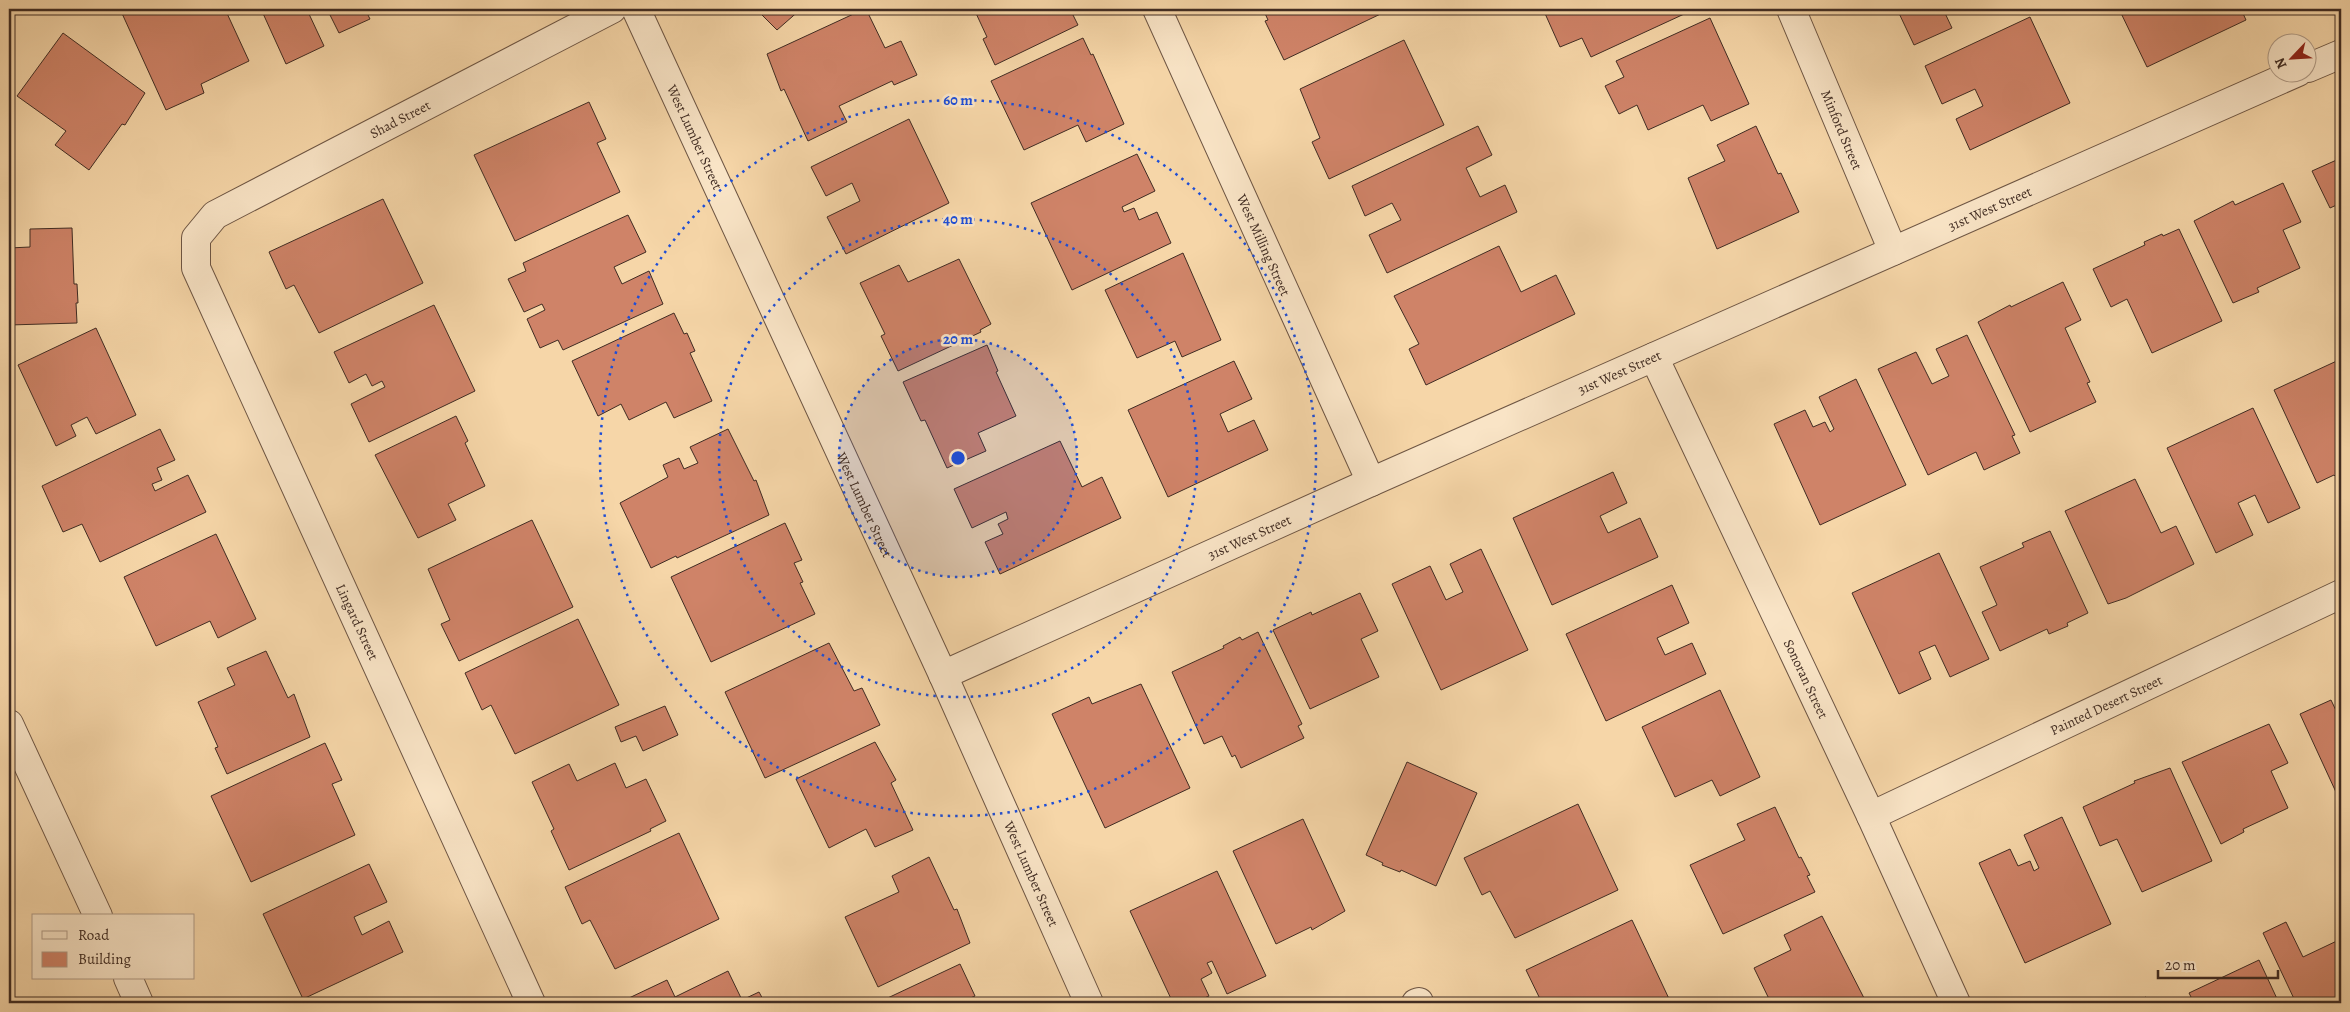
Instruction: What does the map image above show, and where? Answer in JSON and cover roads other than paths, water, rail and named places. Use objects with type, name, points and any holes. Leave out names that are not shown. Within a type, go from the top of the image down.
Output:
[{"type":"street","name":"Shad Street","points":[[196,238],[215,215],[612,9]]},
{"type":"street","name":"West Lumber Street","points":[[636,9],[943,674],[1089,1003]]},
{"type":"street","name":"West Milling Street","points":[[1157,9],[1370,482]]},
{"type":"street","name":"Minford Street","points":[[1791,9],[1892,251]]},
{"type":"street","points":[[2318,64],[2341,54]]},
{"type":"street","name":"31st West Street","points":[[943,674],[1370,482],[2275,82]]},
{"type":"street","name":"Lingard Street","points":[[196,238],[196,268],[530,1003]]},
{"type":"street","name":"Sonoran Street","points":[[1654,357],[1872,816],[1956,1003]]},
{"type":"street","name":"Painted Desert Street","points":[[1872,816],[2341,594]]},
{"type":"street","points":[[9,724],[97,914]]},
{"type":"street","points":[[129,980],[139,1003]]}]
